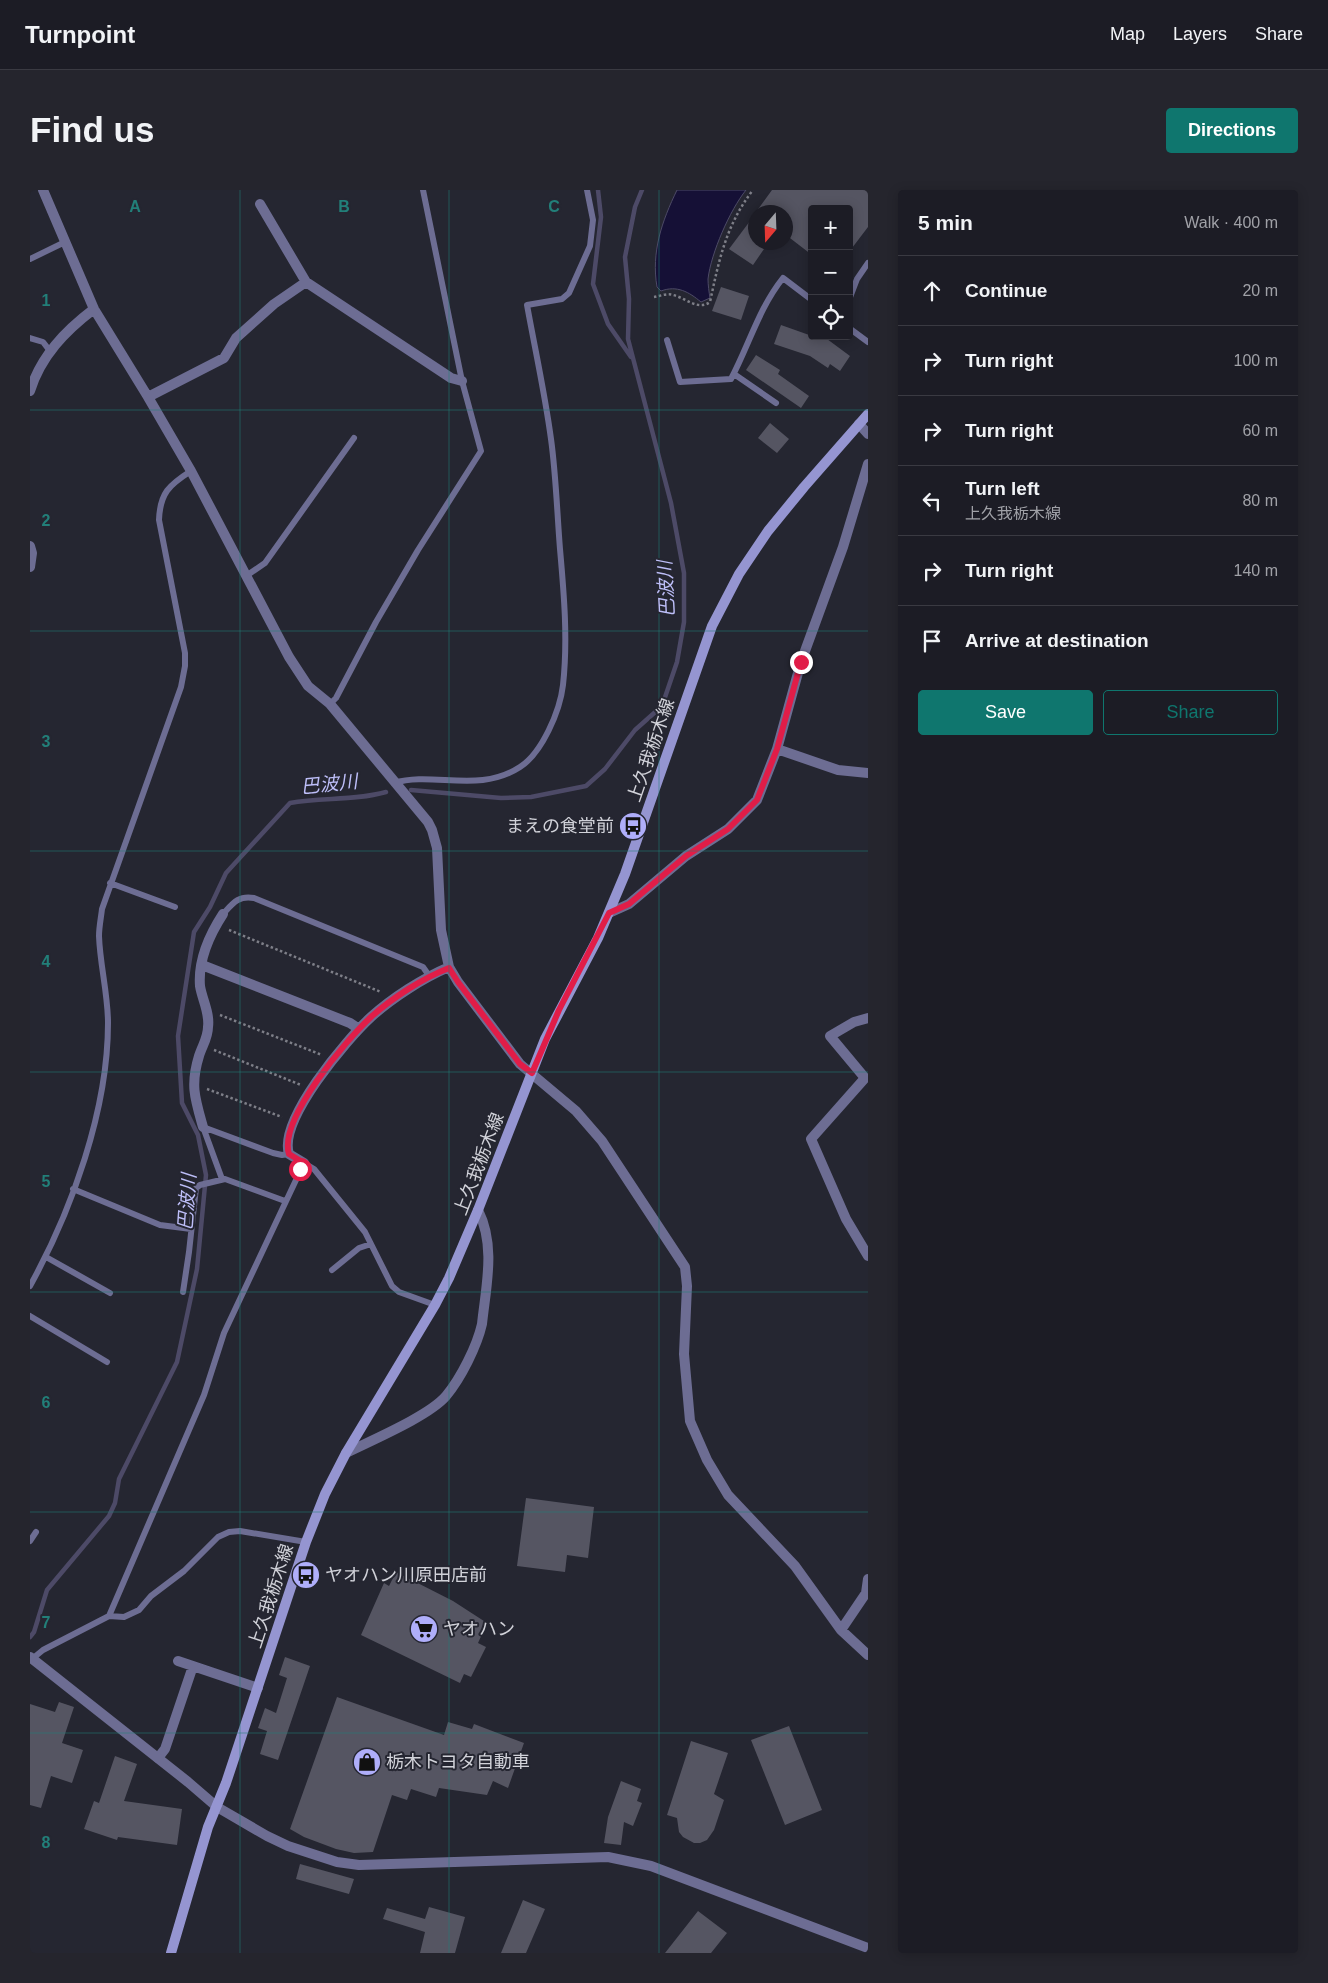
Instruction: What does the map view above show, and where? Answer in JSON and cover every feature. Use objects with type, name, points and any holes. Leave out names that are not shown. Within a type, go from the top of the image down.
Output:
[{"type":"main road","name":"上久我栃木線","points":[[170,1953],[208,1827],[217,1807],[258,1688],[306,1542],[325,1494],[346,1453],[435,1305],[449,1278],[559,1010],[609,913],[642,829],[702,652],[726,597],[750,555],[768,531],[868,414]]},
{"type":"street","points":[[43,190],[94,309],[148,396],[191,471],[289,657],[308,686],[330,704],[428,822],[432,830],[439,868],[441,930],[449,968],[520,1064],[576,1111],[602,1141],[685,1267],[687,1286],[684,1354],[688,1378],[690,1421],[707,1460],[728,1495],[795,1566],[841,1630],[868,1655]]},
{"type":"street","points":[[260,204],[306,282],[450,378],[462,381]]},
{"type":"street","points":[[148,396],[224,358],[236,338],[274,304],[306,282]]},
{"type":"street","points":[[30,391],[34,377],[50,351],[67,332],[94,309]]},
{"type":"street","points":[[859,424],[868,434]]},
{"type":"street","points":[[609,913],[629,904],[686,856],[728,829],[757,800],[777,749],[801,662],[843,547],[868,464]]},
{"type":"street","points":[[30,546],[32,553],[30,567]]},
{"type":"street","points":[[777,749],[838,770],[868,773]]},
{"type":"street","points":[[203,1127],[193,1091],[199,1056],[208,1036],[209,1024],[200,986],[202,965],[207,945],[222,914]]},
{"type":"street","points":[[202,965],[350,1023],[358,1029]]},
{"type":"street","points":[[304,1163],[289,1154],[286,1146],[288,1134],[310,1091],[332,1060],[358,1029],[372,1016],[430,977],[449,968]]},
{"type":"street","points":[[868,1018],[854,1022],[830,1036],[865,1078],[811,1138],[846,1219],[868,1256]]},
{"type":"street","points":[[346,1453],[428,1410],[440,1401],[455,1383],[480,1334],[482,1324],[489,1252],[485,1223],[478,1210]]},
{"type":"street","points":[[841,1630],[866,1593],[868,1579]]},
{"type":"street","points":[[31,1658],[217,1807],[288,1846],[337,1862],[359,1865],[608,1857],[651,1866],[868,1948]]},
{"type":"street","points":[[178,1661],[258,1688]]},
{"type":"street","points":[[158,1758],[165,1749],[193,1666]]},
{"type":"lane","points":[[330,704],[336,698],[376,622],[418,550],[481,451],[462,381],[423,190]]},
{"type":"lane","points":[[394,783],[406,779],[455,782],[503,776],[520,767],[533,756],[545,738],[558,709],[563,687],[566,647],[552,440],[527,305],[562,299],[569,293],[590,246],[593,220],[587,190]]},
{"type":"lane","points":[[30,259],[65,242]]},
{"type":"lane","points":[[851,295],[857,279],[868,263]]},
{"type":"lane","points":[[667,340],[680,382],[731,379],[763,310],[774,289],[783,278],[808,297]]},
{"type":"lane","points":[[853,331],[868,342]]},
{"type":"lane","points":[[30,338],[43,342],[50,351]]},
{"type":"lane","points":[[734,374],[776,403]]},
{"type":"lane","points":[[246,576],[266,563],[354,438]]},
{"type":"lane","points":[[30,1286],[46,1257],[85,1160],[104,1070],[108,1022],[99,935],[102,909],[181,687],[185,666],[185,653],[159,520],[159,506],[165,492],[173,483],[191,471]]},
{"type":"lane","points":[[110,883],[175,907]]},
{"type":"lane","points":[[222,914],[236,900],[246,896],[254,898],[423,967],[430,977]]},
{"type":"lane","points":[[203,1127],[273,1153],[289,1154]]},
{"type":"lane","points":[[203,1127],[219,1180]]},
{"type":"lane","points":[[109,1616],[204,1395],[224,1333],[304,1163],[314,1169],[365,1232],[392,1286],[399,1292],[435,1305]]},
{"type":"lane","points":[[182,1292],[192,1230],[196,1188],[200,1185],[219,1180],[285,1201]]},
{"type":"lane","points":[[73,1189],[160,1224],[192,1230]]},
{"type":"lane","points":[[332,1270],[359,1248],[371,1244]]},
{"type":"lane","points":[[46,1257],[110,1293]]},
{"type":"lane","points":[[30,1316],[107,1362]]},
{"type":"lane","points":[[31,1658],[109,1616],[124,1617],[139,1610],[151,1596],[184,1571],[218,1537],[229,1532],[240,1531],[306,1542]]},
{"type":"lane","points":[[30,1541],[36,1532]]},
{"type":"path","points":[[654,297],[671,294],[700,306],[705,306],[710,302],[722,248],[729,227],[753,190]]},
{"type":"path","points":[[216,924],[381,992],[391,1002]]},
{"type":"path","points":[[206,1014],[215,1013],[332,1060]]},
{"type":"path","points":[[204,1043],[214,1050],[305,1087],[310,1091]]},
{"type":"path","points":[[194,1084],[293,1122]]},
{"type":"shaded area","points":[[677,190],[746,190],[728,220],[713,257],[708,279],[710,298],[701,302],[682,290],[667,289],[661,291],[657,287],[655,261],[659,237]]},
{"type":"building","points":[[772,190],[868,190],[868,227],[853,247],[853,205],[808,205],[808,252],[793,240],[793,205],[761,205]]},
{"type":"building","points":[[748,224],[748,250],[763,250],[753,265],[729,249]]},
{"type":"building","points":[[721,287],[749,296],[741,320],[712,311]]},
{"type":"building","points":[[781,325],[808,335],[808,340],[828,340],[850,356],[840,371],[830,364],[828,368],[810,356],[774,344]]},
{"type":"building","points":[[756,355],[780,370],[778,374],[809,396],[801,408],[746,370]]},
{"type":"building","points":[[770,423],[789,439],[777,453],[758,438]]},
{"type":"building","points":[[526,1498],[594,1507],[588,1558],[567,1555],[565,1572],[517,1566]]},
{"type":"building","name":"ヤオハン","points":[[396,1572],[453,1601],[487,1623],[478,1643],[486,1647],[471,1677],[464,1674],[460,1683],[361,1635],[384,1583],[389,1586]]},
{"type":"building","points":[[285,1657],[310,1666],[278,1760],[260,1754],[267,1731],[258,1728],[265,1708],[276,1713],[287,1678],[279,1675]]},
{"type":"building","name":"栃木トヨタ自動車","points":[[337,1697],[444,1735],[448,1722],[472,1729],[474,1724],[524,1743],[508,1788],[493,1781],[487,1795],[439,1788],[436,1797],[411,1789],[407,1800],[392,1795],[373,1852],[354,1853],[336,1849],[304,1837],[290,1829]]},
{"type":"building","points":[[59,1702],[74,1707],[62,1743],[83,1750],[72,1783],[51,1776],[41,1808],[30,1805],[30,1704],[55,1712]]},
{"type":"building","points":[[789,1726],[822,1810],[785,1825],[751,1740]]},
{"type":"building","points":[[691,1741],[728,1753],[714,1794],[724,1800],[714,1830],[707,1840],[700,1843],[694,1843],[683,1837],[679,1832],[677,1818],[667,1815]]},
{"type":"building","points":[[115,1756],[137,1764],[124,1801],[182,1809],[177,1845],[118,1837],[117,1840],[84,1829],[94,1801],[99,1803]]},
{"type":"building","points":[[621,1781],[641,1789],[637,1801],[642,1803],[633,1826],[624,1822],[621,1845],[604,1843],[608,1817]]},
{"type":"building","points":[[300,1864],[354,1879],[349,1894],[296,1879]]},
{"type":"building","points":[[523,1900],[545,1909],[526,1953],[501,1953]]},
{"type":"building","points":[[429,1907],[465,1917],[455,1953],[420,1953],[425,1932],[383,1919],[387,1908],[425,1919]]},
{"type":"building","points":[[698,1911],[727,1933],[711,1953],[665,1953]]},
{"type":"waterway","points":[[598,190],[601,217],[593,284],[608,324],[631,357]]},
{"type":"waterway","name":"巴波川","points":[[411,790],[501,798],[531,797],[586,786],[605,769],[635,730],[662,706],[677,662],[684,622],[684,573],[671,503],[628,339],[629,299],[625,257],[635,207],[642,190]]},
{"type":"waterway","name":"巴波川","points":[[30,1637],[34,1632],[47,1590],[109,1516],[115,1503],[119,1479],[177,1362],[197,1269],[206,1175],[198,1135],[182,1103],[178,1036],[194,932],[210,907],[226,873],[290,803],[362,797],[386,792]]},
{"type":"place","name":"まえの食堂前","points":[[633,826]]},
{"type":"place","name":"ヤオハン川原田店前","points":[[306,1575]]},
{"type":"place","name":"ヤオハン","points":[[424,1629]]},
{"type":"place","name":"栃木トヨタ自動車","points":[[367,1762]]},
{"type":"route","points":[[300,1169],[304,1163],[289,1154],[286,1146],[288,1134],[310,1091],[337,1054],[372,1016],[404,992],[449,968],[520,1064],[532,1073],[545,1038],[598,938],[609,913],[629,904],[650,884],[686,856],[728,829],[757,800],[777,749],[801,662]]}]
